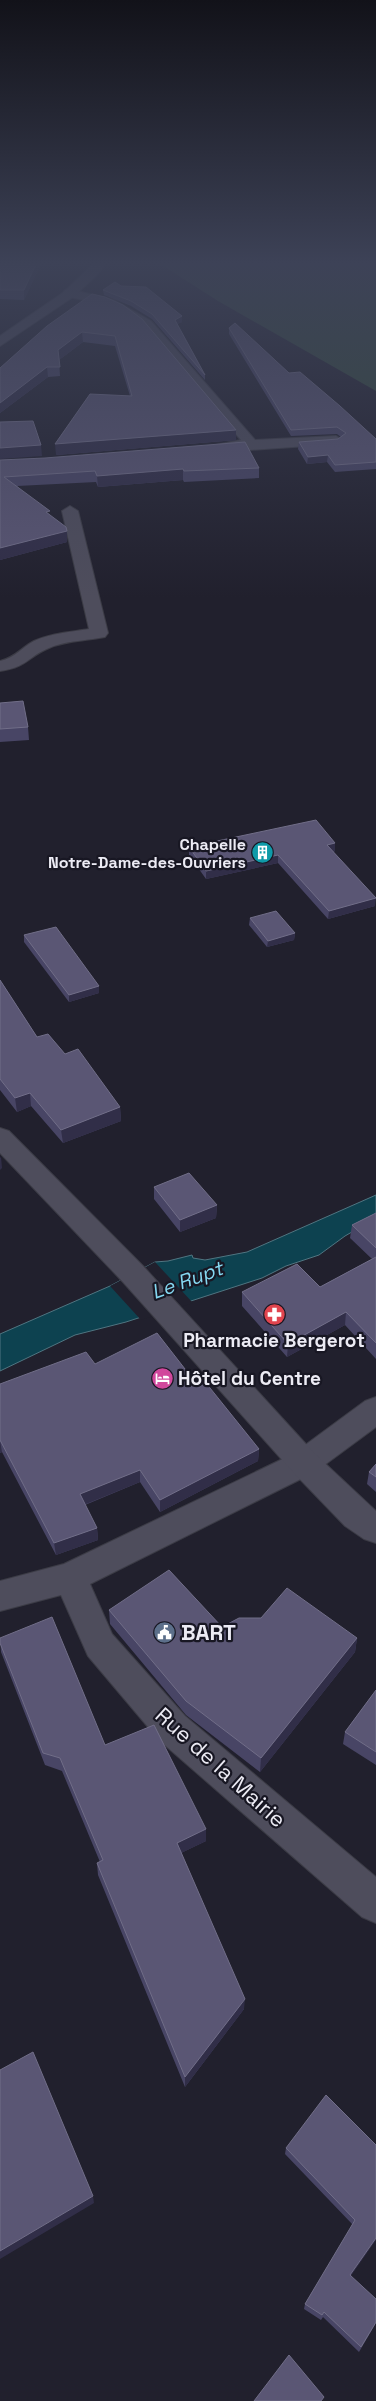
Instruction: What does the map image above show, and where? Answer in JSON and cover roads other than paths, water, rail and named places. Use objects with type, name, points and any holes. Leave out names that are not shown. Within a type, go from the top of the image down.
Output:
[{"type":"street","points":[[192,374],[248,440],[247,445]]},
{"type":"street","points":[[195,451],[247,445],[337,440]]},
{"type":"street","points":[[0,666],[18,663],[34,648],[47,642],[98,633],[70,511]]},
{"type":"street","points":[[0,1136],[133,1274],[304,1463],[356,1516],[376,1529]]},
{"type":"street","points":[[0,1596],[70,1577],[304,1463],[376,1410]]},
{"type":"street","name":"Rue de la Mairie","points":[[70,1577],[100,1645],[172,1728],[376,1903]]},
{"type":"water","name":"Le Rupt","points":[[376,1195],[376,1218],[345,1236],[319,1255],[286,1266],[262,1278],[126,1322],[75,1335],[0,1371],[0,1334],[110,1286],[155,1262],[192,1255],[193,1258],[205,1260],[247,1252]]},
{"type":"place","name":"Chapelle Notre-Dame-des-Ouvriers","points":[[262,853]]},
{"type":"place","name":"Pharmacie Bergerot","points":[[274,1314]]},
{"type":"place","name":"Hôtel du Centre","points":[[162,1378]]},
{"type":"place","name":"BART","points":[[165,1632]]}]
